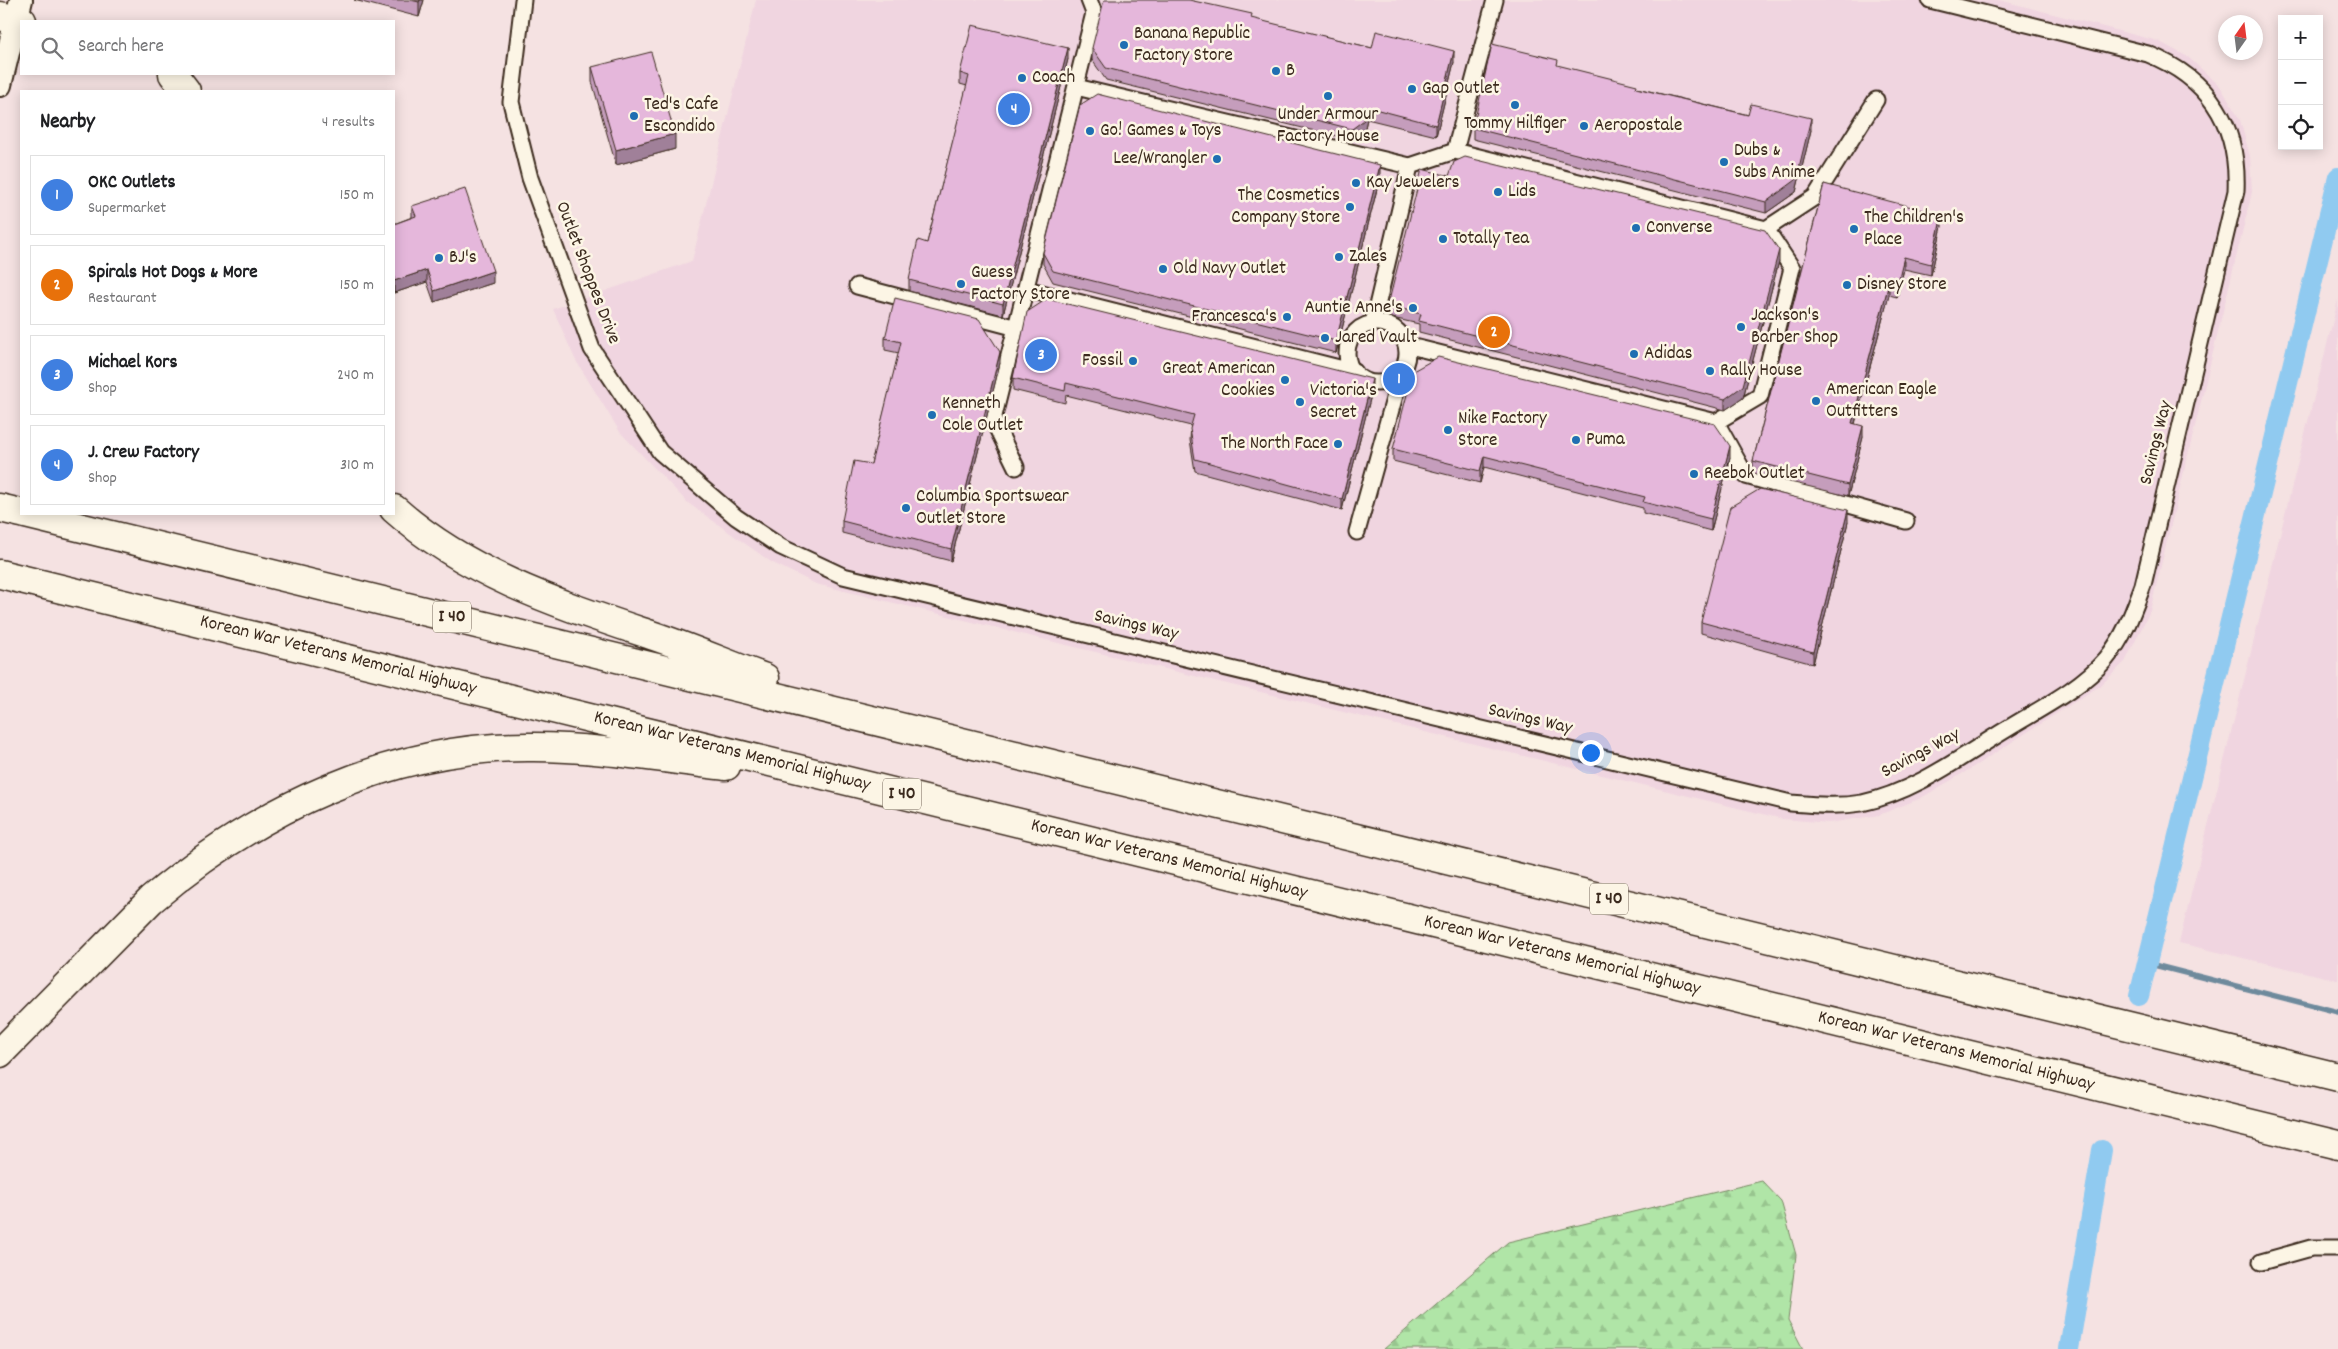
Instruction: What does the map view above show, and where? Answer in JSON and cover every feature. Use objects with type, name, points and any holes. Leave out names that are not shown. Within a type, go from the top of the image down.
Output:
[{"type":"highway","points":[[174,75],[185,90]]},
{"type":"highway","name":"I 40","points":[[0,508],[20,512]]},
{"type":"highway","points":[[395,510],[414,527],[450,551],[499,578],[554,602],[653,636],[879,722]]},
{"type":"highway","name":"I 40","points":[[31,515],[2338,1077]]},
{"type":"highway","name":"Korean War Veterans Memorial Highway","points":[[0,574],[2338,1145]]},
{"type":"highway","points":[[0,1052],[151,900],[201,860],[232,839],[276,814],[328,788],[354,778],[428,758],[461,752],[532,747],[627,754],[844,780]]},
{"type":"main road","points":[[0,85],[15,14]]},
{"type":"street","name":"Outlet Shoppes Drive","points":[[523,0],[511,102],[530,178],[592,350],[660,452],[736,517],[782,547]]},
{"type":"street","points":[[1016,467],[993,420],[1094,12],[1089,0]]},
{"type":"street","points":[[1455,152],[1495,0]]},
{"type":"street","name":"Savings Way","points":[[782,547],[843,576],[1791,803],[1831,807],[1864,802],[1898,792],[1934,774],[2081,682],[2105,660],[2129,624],[2145,575],[2232,213],[2237,178],[2234,148],[2220,111],[2190,78],[2173,66],[2148,54],[1930,0]]},
{"type":"street","points":[[1076,87],[1410,166],[1455,152],[1766,230],[1792,268],[1760,396],[1716,422],[1406,345]]},
{"type":"street","points":[[1766,230],[1815,197],[1876,100]]},
{"type":"street","points":[[1373,323],[1410,166]]},
{"type":"street","points":[[857,286],[1017,328]]},
{"type":"street","points":[[1026,289],[1355,372]]},
{"type":"street","points":[[1357,532],[1406,361],[1406,345],[1400,333],[1383,323],[1373,323],[1364,326],[1350,338],[1347,357],[1355,372],[1365,380],[1385,381],[1402,370]]},
{"type":"street","points":[[1716,422],[1746,476],[1906,521]]},
{"type":"street","points":[[2261,1262],[2311,1248],[2338,1248]]},
{"type":"shaded area","points":[[756,0],[1999,0],[2158,41],[2188,57],[2220,86],[2240,120],[2250,156],[2252,192],[2150,611],[2125,662],[2101,685],[1921,798],[1879,815],[1829,823],[1783,819],[816,584],[771,562],[688,503],[620,432],[575,359],[553,309],[692,261]]},
{"type":"shaded area","points":[[2338,300],[2338,980],[2179,943]]},
{"type":"green space","points":[[1762,1181],[1781,1201],[1796,1255],[1788,1320],[1803,1349],[1384,1349],[1508,1242]]},
{"type":"building","name":"B","points":[[1104,0],[1189,0],[1252,14],[1251,18],[1372,48],[1376,31],[1454,51],[1436,125],[1367,107],[1364,120],[1352,129],[1106,68],[1092,48]]},
{"type":"building","points":[[972,25],[1068,48],[1003,304],[909,280],[918,240],[927,243],[969,76],[960,73]]},
{"type":"building","points":[[1492,44],[1558,60],[1557,65],[1637,85],[1636,88],[1748,115],[1751,104],[1811,118],[1796,180],[1766,202],[1473,128]]},
{"type":"building","name":"Ted's Cafe Escondido","points":[[651,52],[675,134],[616,150],[592,67]]},
{"type":"building","points":[[1097,94],[1380,165],[1336,341],[1053,271],[1043,253],[1080,105]]},
{"type":"building","points":[[1465,157],[1765,230],[1779,250],[1743,386],[1725,399],[1419,321],[1421,314],[1388,305],[1422,169],[1449,176],[1454,162]]},
{"type":"building","points":[[1824,184],[1942,215],[1931,264],[1904,257],[1897,285],[1889,283],[1852,423],[1863,426],[1848,485],[1753,461]]},
{"type":"building","name":"BJ's","points":[[465,189],[493,271],[434,291],[427,270],[395,281],[395,224],[416,216],[412,206]]},
{"type":"building","points":[[895,298],[979,319],[1000,352],[951,549],[842,521],[854,461],[871,464],[901,342],[885,338]]},
{"type":"building","points":[[1047,299],[1372,379],[1342,499],[1195,459],[1190,429],[1194,415],[1066,383],[1065,391],[1013,378],[1027,312]]},
{"type":"building","points":[[1438,357],[1715,424],[1730,446],[1711,519],[1643,502],[1645,497],[1484,456],[1480,471],[1393,449],[1413,371]]},
{"type":"building","points":[[1760,489],[1848,510],[1813,652],[1701,622],[1730,507]]},
{"type":"waterway","points":[[2139,996],[2338,177]]},
{"type":"waterway","points":[[2146,963],[2338,1012]]},
{"type":"waterway","points":[[2069,1349],[2102,1150]]},
{"type":"place","name":"Banana Republic Factory Store","points":[[1124,45]]},
{"type":"place","name":"B","points":[[1276,71]]},
{"type":"place","name":"Coach","points":[[1022,78]]},
{"type":"place","name":"Gap Outlet","points":[[1412,89]]},
{"type":"place","name":"Under Armour Factory House","points":[[1328,96]]},
{"type":"place","name":"Tommy Hilfiger","points":[[1515,105]]},
{"type":"place","name":"J. Crew Factory","points":[[1014,109]]},
{"type":"place","name":"Ted's Cafe Escondido","points":[[634,116]]},
{"type":"place","name":"Aeropostale","points":[[1584,126]]},
{"type":"place","name":"Go! Games & Toys","points":[[1090,131]]},
{"type":"place","name":"Lee/Wrangler","points":[[1217,159]]},
{"type":"place","name":"Dubs & Subs Anime","points":[[1724,162]]},
{"type":"place","name":"Kay Jewelers","points":[[1356,183]]},
{"type":"place","name":"Lids","points":[[1498,192]]},
{"type":"place","name":"The Cosmetics Company Store","points":[[1350,207]]},
{"type":"place","name":"Converse","points":[[1636,228]]},
{"type":"place","name":"The Children's Place","points":[[1854,229]]},
{"type":"place","name":"Totally Tea","points":[[1443,239]]},
{"type":"place","name":"Zales","points":[[1339,257]]},
{"type":"place","name":"BJ's","points":[[439,258]]},
{"type":"place","name":"Old Navy Outlet","points":[[1163,269]]},
{"type":"place","name":"Guess Factory Store","points":[[961,284]]},
{"type":"place","name":"Disney Store","points":[[1847,285]]},
{"type":"place","name":"Auntie Anne's","points":[[1413,308]]},
{"type":"place","name":"Francesca's","points":[[1287,317]]},
{"type":"place","name":"Jackson's Barber Shop","points":[[1741,327]]},
{"type":"place","name":"Spirals Hot Dogs & More","points":[[1494,332]]},
{"type":"place","name":"Jared Vault","points":[[1325,338]]},
{"type":"place","name":"Adidas","points":[[1634,354]]},
{"type":"place","name":"Michael Kors","points":[[1041,355]]},
{"type":"place","name":"Fossil","points":[[1133,361]]},
{"type":"place","name":"Rally House","points":[[1710,371]]},
{"type":"place","name":"OKC Outlets","points":[[1399,379]]},
{"type":"place","name":"Great American Cookies","points":[[1285,380]]},
{"type":"place","name":"American Eagle Outfitters","points":[[1816,401]]},
{"type":"place","name":"Victoria's Secret","points":[[1300,402]]},
{"type":"place","name":"Kenneth Cole Outlet","points":[[932,415]]},
{"type":"place","name":"Nike Factory Store","points":[[1448,430]]},
{"type":"place","name":"Puma","points":[[1576,440]]},
{"type":"place","name":"The North Face","points":[[1338,444]]},
{"type":"place","name":"Reebok Outlet","points":[[1694,474]]},
{"type":"place","name":"Columbia Sportswear Outlet Store","points":[[906,508]]}]
